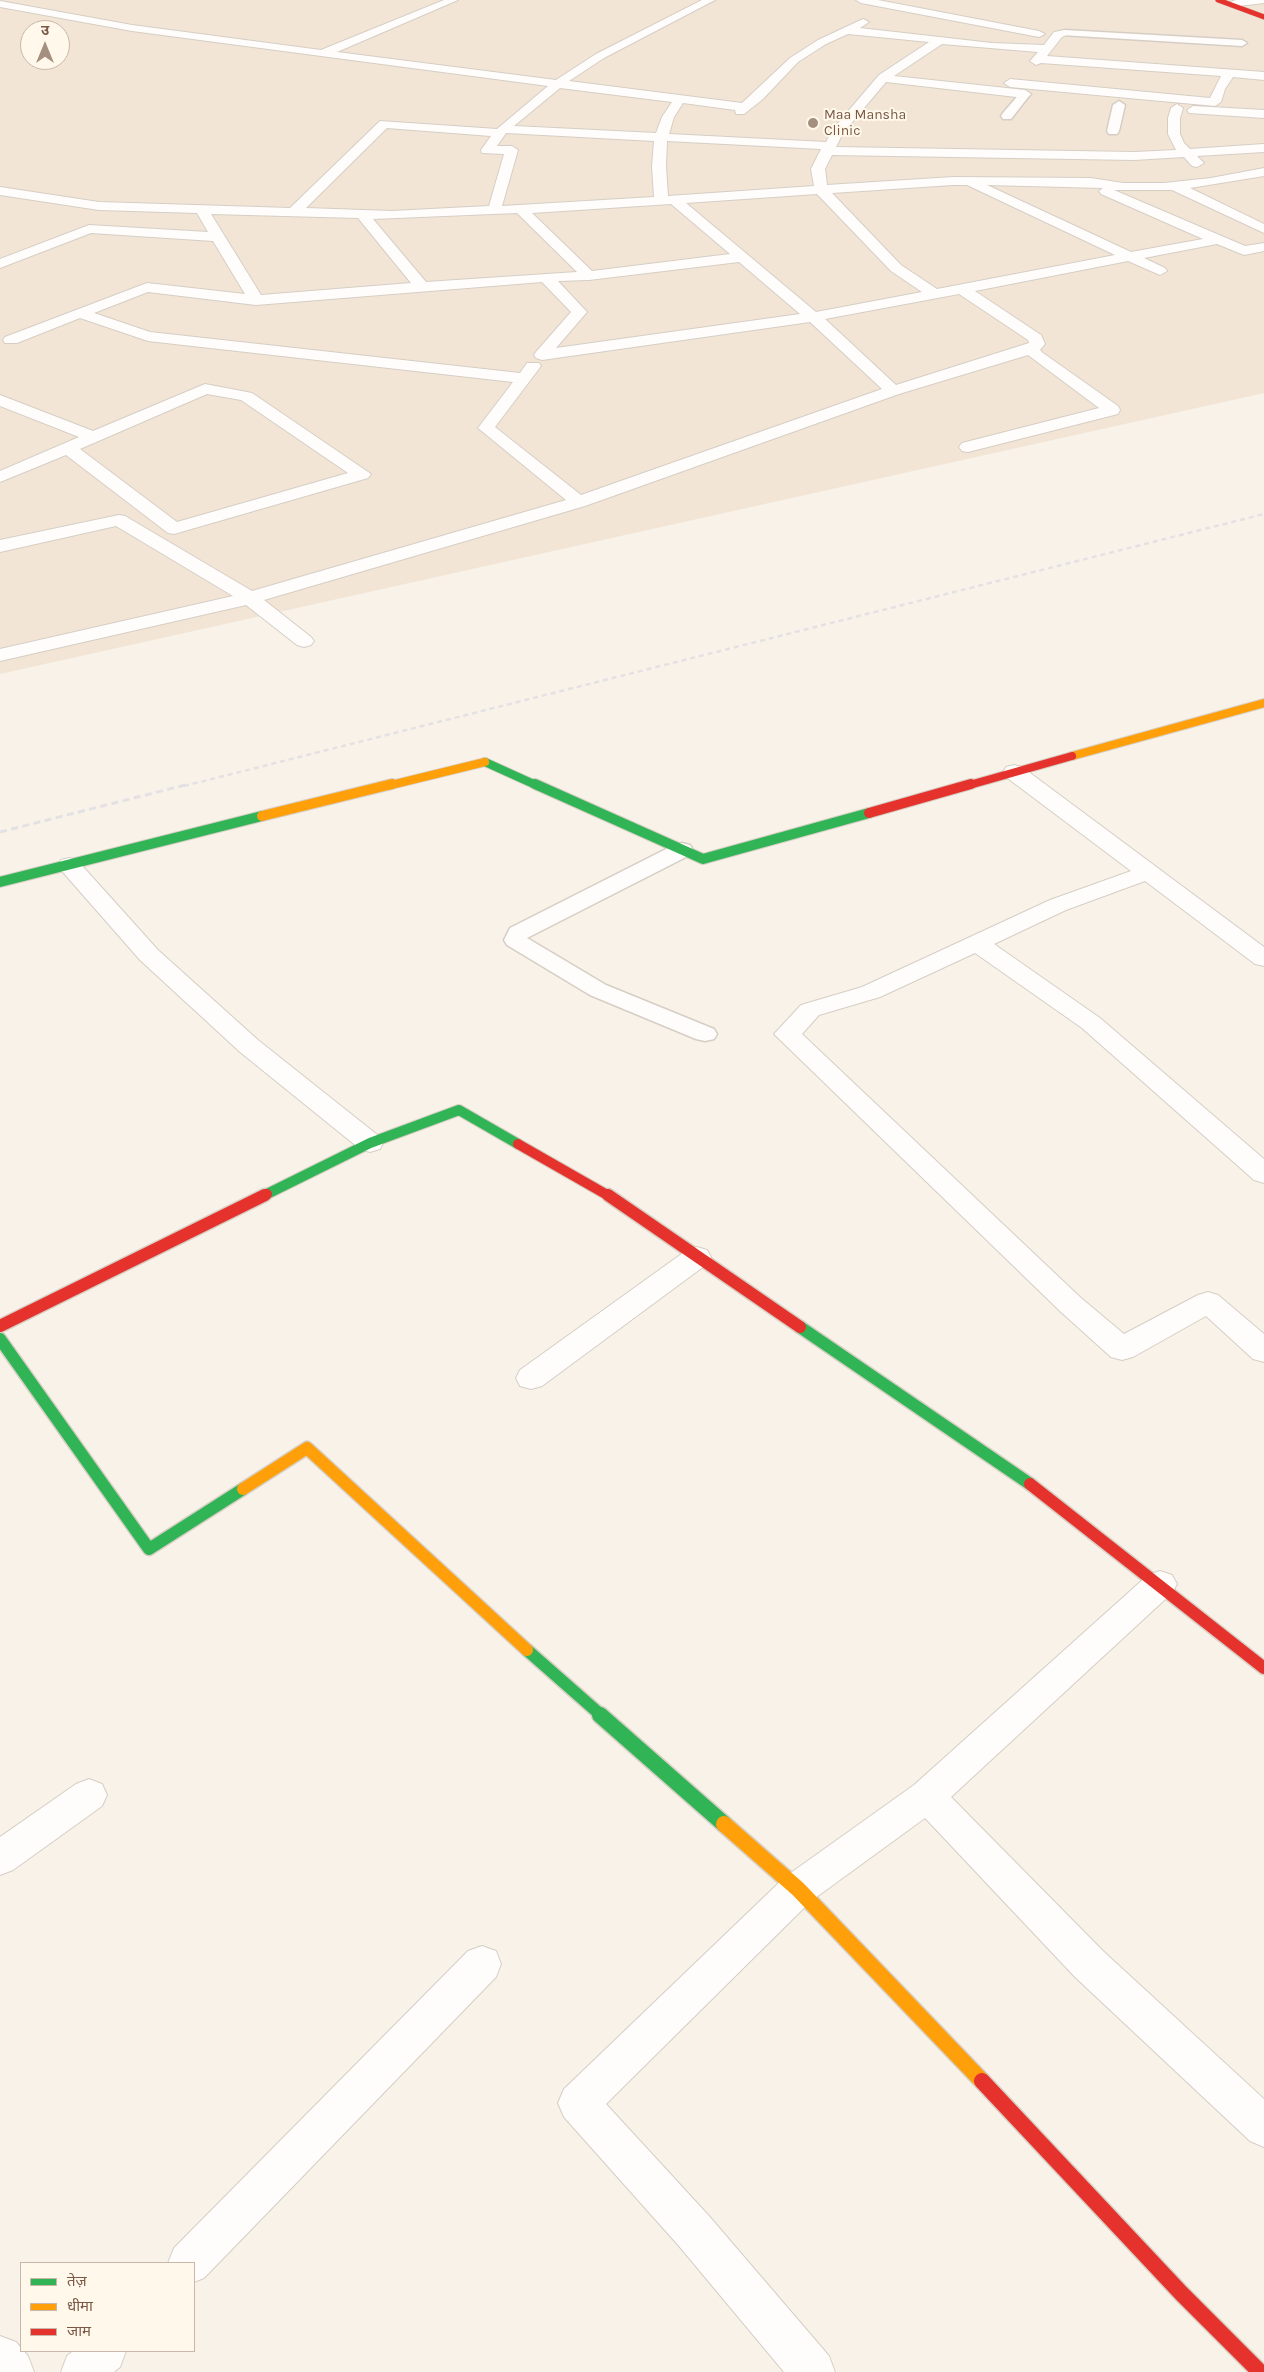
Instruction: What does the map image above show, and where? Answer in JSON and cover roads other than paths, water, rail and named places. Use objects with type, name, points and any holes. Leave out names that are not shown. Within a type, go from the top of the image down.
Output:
[{"type":"street","points":[[323,54],[453,0]]},
{"type":"street","points":[[861,0],[1061,35]]},
{"type":"street","points":[[1218,0],[1264,17]]},
{"type":"street","points":[[1230,4],[1262,0]]},
{"type":"street","points":[[683,2],[705,2]]},
{"type":"street","points":[[494,211],[512,150],[487,150],[501,131],[556,85],[600,56],[705,2]]},
{"type":"street","points":[[0,4],[132,28],[742,109],[759,96],[794,60],[872,18]]},
{"type":"street","points":[[847,30],[1048,49]]},
{"type":"street","points":[[997,91],[1010,83],[1038,59],[1061,35]]},
{"type":"street","points":[[935,294],[896,268],[821,190],[818,169],[837,132],[883,78],[939,40]]},
{"type":"street","points":[[1038,59],[1215,102],[1219,89],[1230,72]]},
{"type":"street","points":[[1010,83],[1128,80],[1230,72],[1264,76]]},
{"type":"street","points":[[883,78],[1025,94]]},
{"type":"street","points":[[1128,80],[1119,105],[1264,114]]},
{"type":"street","points":[[679,100],[668,116],[661,138],[659,166],[667,200],[741,257],[813,317],[894,391]]},
{"type":"street","points":[[1177,108],[1174,118],[1174,134],[1178,144],[1218,181]]},
{"type":"street","points":[[294,212],[384,124],[828,148],[1134,156],[1264,148]]},
{"type":"street","points":[[0,191],[99,206],[392,215],[494,211],[967,181],[1084,182],[1123,187],[1174,186],[1218,181],[1264,172]]},
{"type":"street","points":[[967,181],[1160,271]]},
{"type":"street","points":[[1084,182],[1244,251],[1264,247]]},
{"type":"street","points":[[1174,186],[1264,229]]},
{"type":"street","points":[[201,209],[256,300]]},
{"type":"street","points":[[521,209],[589,276]]},
{"type":"street","points":[[362,214],[422,287]]},
{"type":"street","points":[[0,264],[89,229],[218,238]]},
{"type":"street","points":[[542,355],[813,317],[1218,240]]},
{"type":"street","points":[[11,340],[147,287],[256,300],[546,277],[589,276],[741,257]]},
{"type":"street","points":[[546,277],[579,312],[542,355],[486,428],[579,502]]},
{"type":"street","points":[[0,655],[250,598],[579,502],[894,391],[1032,349],[1037,344],[1035,338],[962,289]]},
{"type":"street","points":[[79,313],[148,336],[524,378]]},
{"type":"street","points":[[968,448],[1112,410],[1037,356],[1032,349]]},
{"type":"street","points":[[0,477],[205,389],[246,396],[362,474],[174,529],[68,448]]},
{"type":"street","points":[[0,400],[93,437]]},
{"type":"street","points":[[0,546],[119,520],[250,598],[304,642]]},
{"type":"street","points":[[0,882],[483,760],[702,859],[1264,702]]},
{"type":"street","points":[[1014,772],[1264,959]]},
{"type":"street","points":[[69,865],[149,955],[249,1046],[370,1143]]},
{"type":"street","points":[[1147,873],[1058,905],[978,944],[871,992],[810,1010],[787,1034],[1071,1305],[1122,1349],[1208,1302],[1264,1351]]},
{"type":"street","points":[[978,944],[1091,1023],[1264,1174]]},
{"type":"street","points":[[0,1326],[370,1143],[459,1110],[600,1190],[1037,1489],[1160,1584],[1264,1668]]},
{"type":"street","points":[[531,1378],[697,1257]]},
{"type":"street","points":[[0,1339],[149,1548],[307,1448],[546,1666],[798,1890],[991,2090],[1181,2294],[1260,2372]]},
{"type":"street","points":[[813,2372],[694,2231],[578,2103],[798,1890],[927,1796],[1160,1584]]},
{"type":"street","points":[[0,1858],[89,1795]]},
{"type":"street","points":[[927,1796],[1089,1964],[1264,2127]]},
{"type":"street","points":[[190,2262],[482,1964]]},
{"type":"street","points":[[83,2372],[103,2352]]},
{"type":"street","points":[[0,2358],[12,2372]]},
{"type":"lane","points":[[1061,35],[1242,43]]},
{"type":"lane","points":[[1007,116],[1025,94]]},
{"type":"lane","points":[[1113,131],[1119,105]]},
{"type":"lane","points":[[682,850],[518,933],[515,940],[598,990],[704,1034]]},
{"type":"railway","points":[[184,786],[1264,514]]},
{"type":"railway","points":[[0,832],[189,784]]},
{"type":"place","name":"Maa Mansha Clinic","points":[[813,123]]}]
